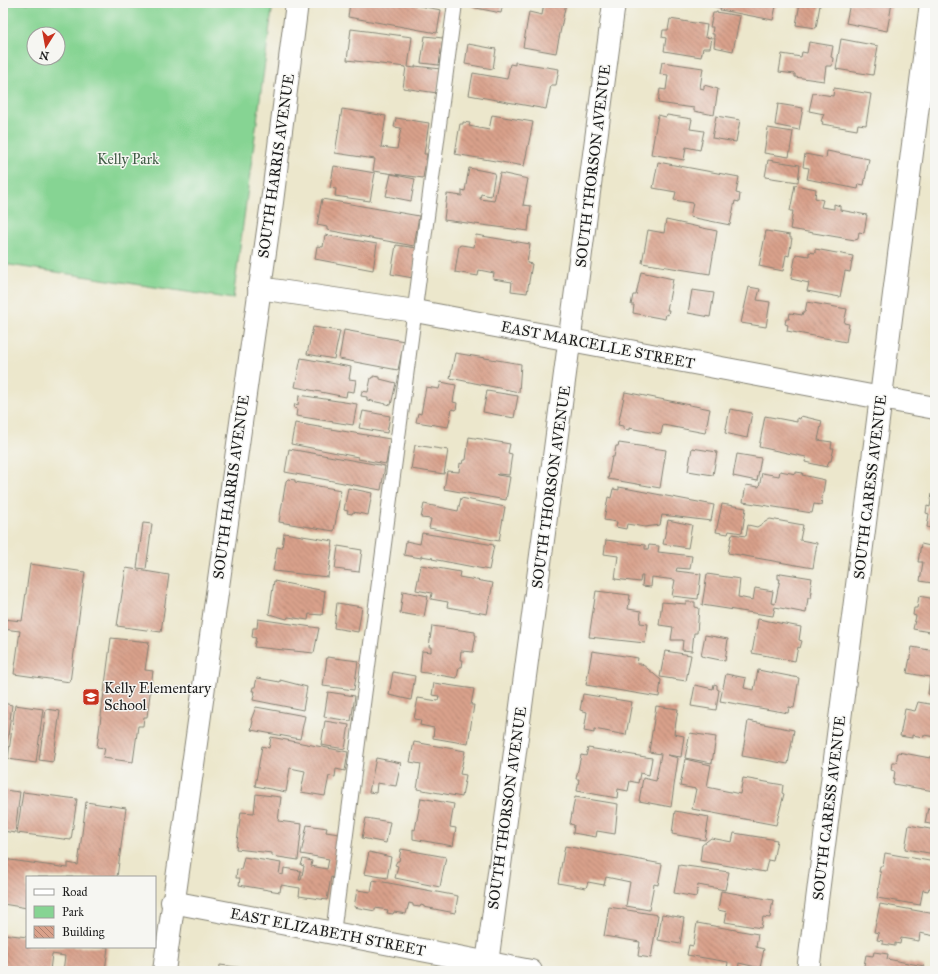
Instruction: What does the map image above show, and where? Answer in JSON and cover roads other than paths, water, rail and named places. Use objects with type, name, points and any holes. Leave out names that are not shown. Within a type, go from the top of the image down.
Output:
[{"type":"street","name":"SOUTH HARRIS AVENUE","points":[[164,971],[172,902],[259,288],[297,3]]},
{"type":"street","name":"SOUTH THORSON AVENUE","points":[[486,967],[614,3]]},
{"type":"street","name":"SOUTH CARESS AVENUE","points":[[808,971],[931,3]]},
{"type":"street","name":"EAST MARCELLE STREET","points":[[259,288],[415,311],[935,408]]},
{"type":"street","name":"EAST ELIZABETH STREET","points":[[172,902],[333,933],[486,967],[531,971]]},
{"type":"lane","points":[[333,933],[455,3]]},
{"type":"place","name":"Kelly Elementary School","points":[[91,697]]},
{"type":"park label","name":"Kelly Park","points":[[128,159]]}]
